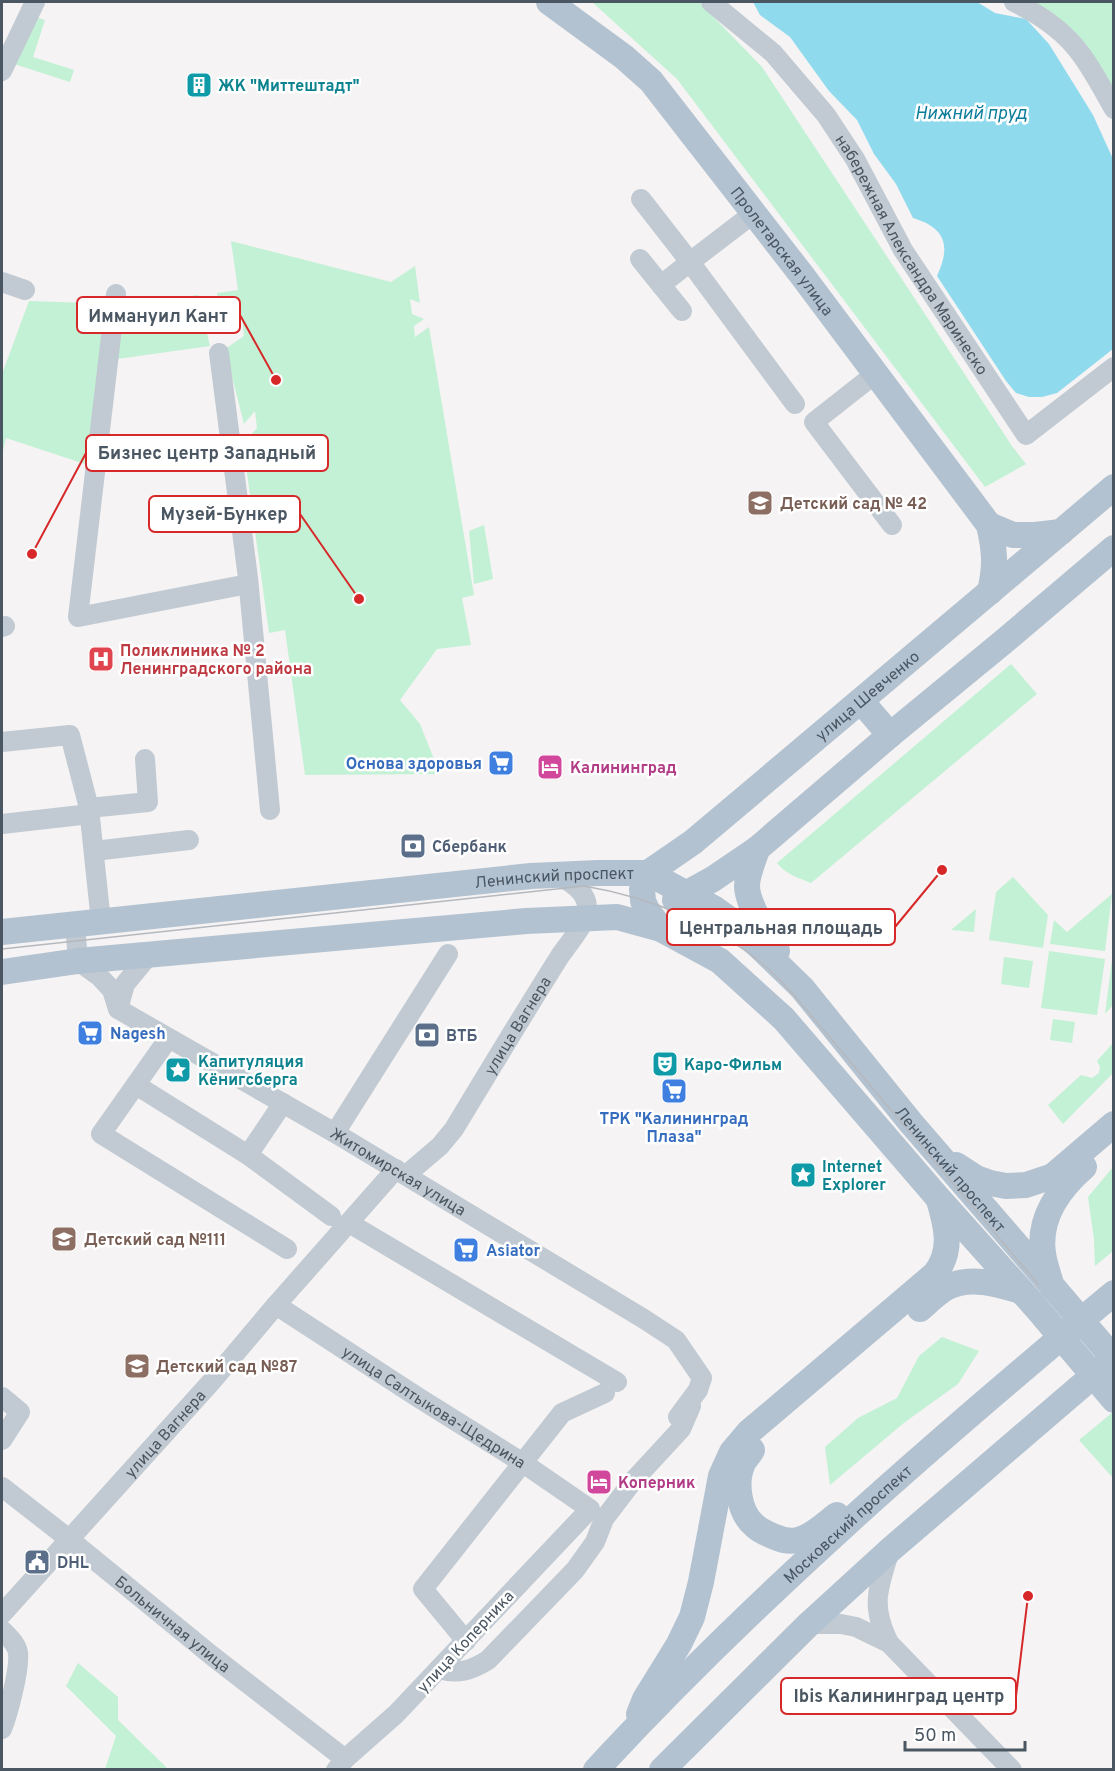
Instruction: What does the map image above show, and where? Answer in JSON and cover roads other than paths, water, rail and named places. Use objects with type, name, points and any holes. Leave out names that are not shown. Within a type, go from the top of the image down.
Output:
[{"type":"main road","name":"Пролетарская улица","points":[[549,2],[624,57],[651,81],[754,213],[989,525],[994,550],[994,573],[990,592]]},
{"type":"main road","name":"улица Шевченко","points":[[648,873],[693,842],[1113,487]]},
{"type":"main road","points":[[989,525],[1013,535],[1061,532]]},
{"type":"main road","points":[[654,920],[660,906],[713,879],[757,849],[1113,548]]},
{"type":"main road","points":[[861,701],[890,735]]},
{"type":"main road","points":[[757,849],[747,883],[747,893],[770,941],[802,988]]},
{"type":"main road","points":[[648,873],[642,889],[643,901],[654,920]]},
{"type":"main road","name":"Ленинский проспект","points":[[2,932],[554,874],[648,873],[715,909],[736,924],[802,988],[932,1147],[1113,1358]]},
{"type":"main road","name":"Ленинский проспект","points":[[2,972],[78,961],[503,923],[586,917],[654,920],[720,961],[784,1019],[1113,1400]]},
{"type":"main road","points":[[932,1147],[975,1178],[1006,1186],[1026,1185],[1053,1176],[1113,1124]]},
{"type":"main road","points":[[1052,1286],[1042,1251],[1046,1221],[1051,1205],[1063,1187],[1113,1141]]},
{"type":"main road","points":[[634,1728],[645,1699],[679,1644],[692,1617],[721,1476],[732,1452],[748,1432],[935,1274],[943,1264],[947,1246],[945,1223],[939,1199]]},
{"type":"main road","points":[[936,1443],[881,1475],[844,1510],[816,1531],[797,1540],[784,1540],[767,1534],[753,1525],[745,1513],[740,1498],[739,1480],[744,1462],[757,1444],[946,1287],[976,1282],[995,1283],[1027,1298]]},
{"type":"main road","name":"Московский проспект","points":[[596,1770],[634,1728],[776,1589],[936,1443],[1113,1293]]},
{"type":"main road","points":[[662,1770],[809,1624],[890,1550],[1113,1358]]},
{"type":"street","points":[[2,71],[35,2]]},
{"type":"street","name":"набережная Александра Маринеско","points":[[711,2],[773,53],[826,116],[855,159],[903,250],[1026,435],[1113,367]]},
{"type":"street","points":[[1014,2],[1036,12],[1080,52],[1113,109]]},
{"type":"street","points":[[641,199],[795,405]]},
{"type":"street","points":[[661,285],[754,213]]},
{"type":"street","points":[[640,259],[682,311]]},
{"type":"street","points":[[2,282],[25,290]]},
{"type":"street","points":[[116,294],[78,617],[248,584]]},
{"type":"street","points":[[219,353],[248,584],[270,810]]},
{"type":"street","points":[[875,374],[814,422],[892,525]]},
{"type":"street","points":[[2,742],[70,735],[89,811],[101,922]]},
{"type":"street","points":[[2,824],[148,802],[145,759]]},
{"type":"street","points":[[94,851],[189,840]]},
{"type":"street","points":[[554,874],[568,881],[580,891],[587,902],[586,917]]},
{"type":"street","name":"улица Вагнера","points":[[2,1614],[212,1381],[276,1305],[340,1220],[401,1172],[440,1146],[454,1129],[586,917]]},
{"type":"street","points":[[75,924],[78,961],[99,976],[112,990],[118,1009]]},
{"type":"street","points":[[335,1133],[448,954]]},
{"type":"street","points":[[118,1009],[126,984],[149,955]]},
{"type":"street","name":"Житомирская улица","points":[[118,1009],[335,1133],[662,1330],[676,1340],[702,1378],[698,1390]]},
{"type":"street","points":[[168,1039],[101,1134],[287,1249]]},
{"type":"street","points":[[136,1086],[248,1155],[340,1220],[611,1387],[562,1413],[423,1589],[466,1641]]},
{"type":"street","points":[[248,1155],[283,1103]]},
{"type":"street","name":"улица Салтыкова-Щедрина","points":[[276,1305],[523,1463],[590,1509]]},
{"type":"street","points":[[678,1417],[698,1390]]},
{"type":"street","points":[[440,1669],[450,1672],[472,1670],[488,1660],[575,1570],[595,1542],[604,1519],[633,1481],[681,1429],[698,1390]]},
{"type":"street","points":[[2,1397],[20,1412],[2,1440]]},
{"type":"street","name":"Больничная улица","points":[[2,1487],[211,1654],[340,1764]]},
{"type":"street","name":"улица Коперника","points":[[340,1764],[396,1714],[590,1509]]},
{"type":"street","points":[[890,1550],[877,1600],[881,1628],[889,1643],[1012,1770]]},
{"type":"street","points":[[809,1624],[841,1623],[856,1627],[889,1643]]},
{"type":"street","points":[[2,1630],[18,1651],[16,1673],[2,1729]]},
{"type":"water","name":"Нижний пруд","points":[[753,2],[977,2],[995,13],[1026,19],[1049,44],[1093,115],[1113,159],[1113,349],[1057,393],[1042,397],[1029,397],[1016,393],[937,276],[944,256],[943,240],[939,233],[933,227],[913,218],[896,184],[874,154],[857,120],[829,91],[790,37],[760,15]]},
{"type":"tram line","points":[[2,949],[584,886],[655,904],[722,936],[743,949],[775,975],[1114,1374]]},
{"type":"place","name":"ЖК \"Миттештадт\"","points":[[199,85]]},
{"type":"place","name":"Иммануил Кант","points":[[276,380]]},
{"type":"place","name":"Детский сад № 42","points":[[760,503]]},
{"type":"place","name":"Бизнес центр Западный","points":[[32,554]]},
{"type":"place","name":"Музей-Бункер","points":[[359,599]]},
{"type":"place","name":"Поликлиника № 2 Ленинградского района","points":[[101,659]]},
{"type":"place","name":"Основа здоровья","points":[[501,763]]},
{"type":"place","name":"Калининград","points":[[550,767]]},
{"type":"place","name":"Сбербанк","points":[[413,846]]},
{"type":"place","name":"Центральная площадь","points":[[942,870]]},
{"type":"place","name":"Nagesh","points":[[90,1033]]},
{"type":"place","name":"ВТБ","points":[[427,1035]]},
{"type":"place","name":"Каро-Фильм","points":[[665,1064]]},
{"type":"place","name":"Капитуляция Кёнигсберга","points":[[178,1070]]},
{"type":"place","name":"ТРК \"Калининград Плаза\"","points":[[674,1091]]},
{"type":"place","name":"Internet Explorer","points":[[803,1175]]},
{"type":"place","name":"Детский сад №111","points":[[64,1239]]},
{"type":"place","name":"Asiator","points":[[466,1250]]},
{"type":"place","name":"Детский сад №87","points":[[137,1366]]},
{"type":"place","name":"Коперник","points":[[599,1482]]},
{"type":"place","name":"DHL","points":[[37,1562]]},
{"type":"place","name":"Ibis Калининград центр","points":[[1028,1596]]}]
